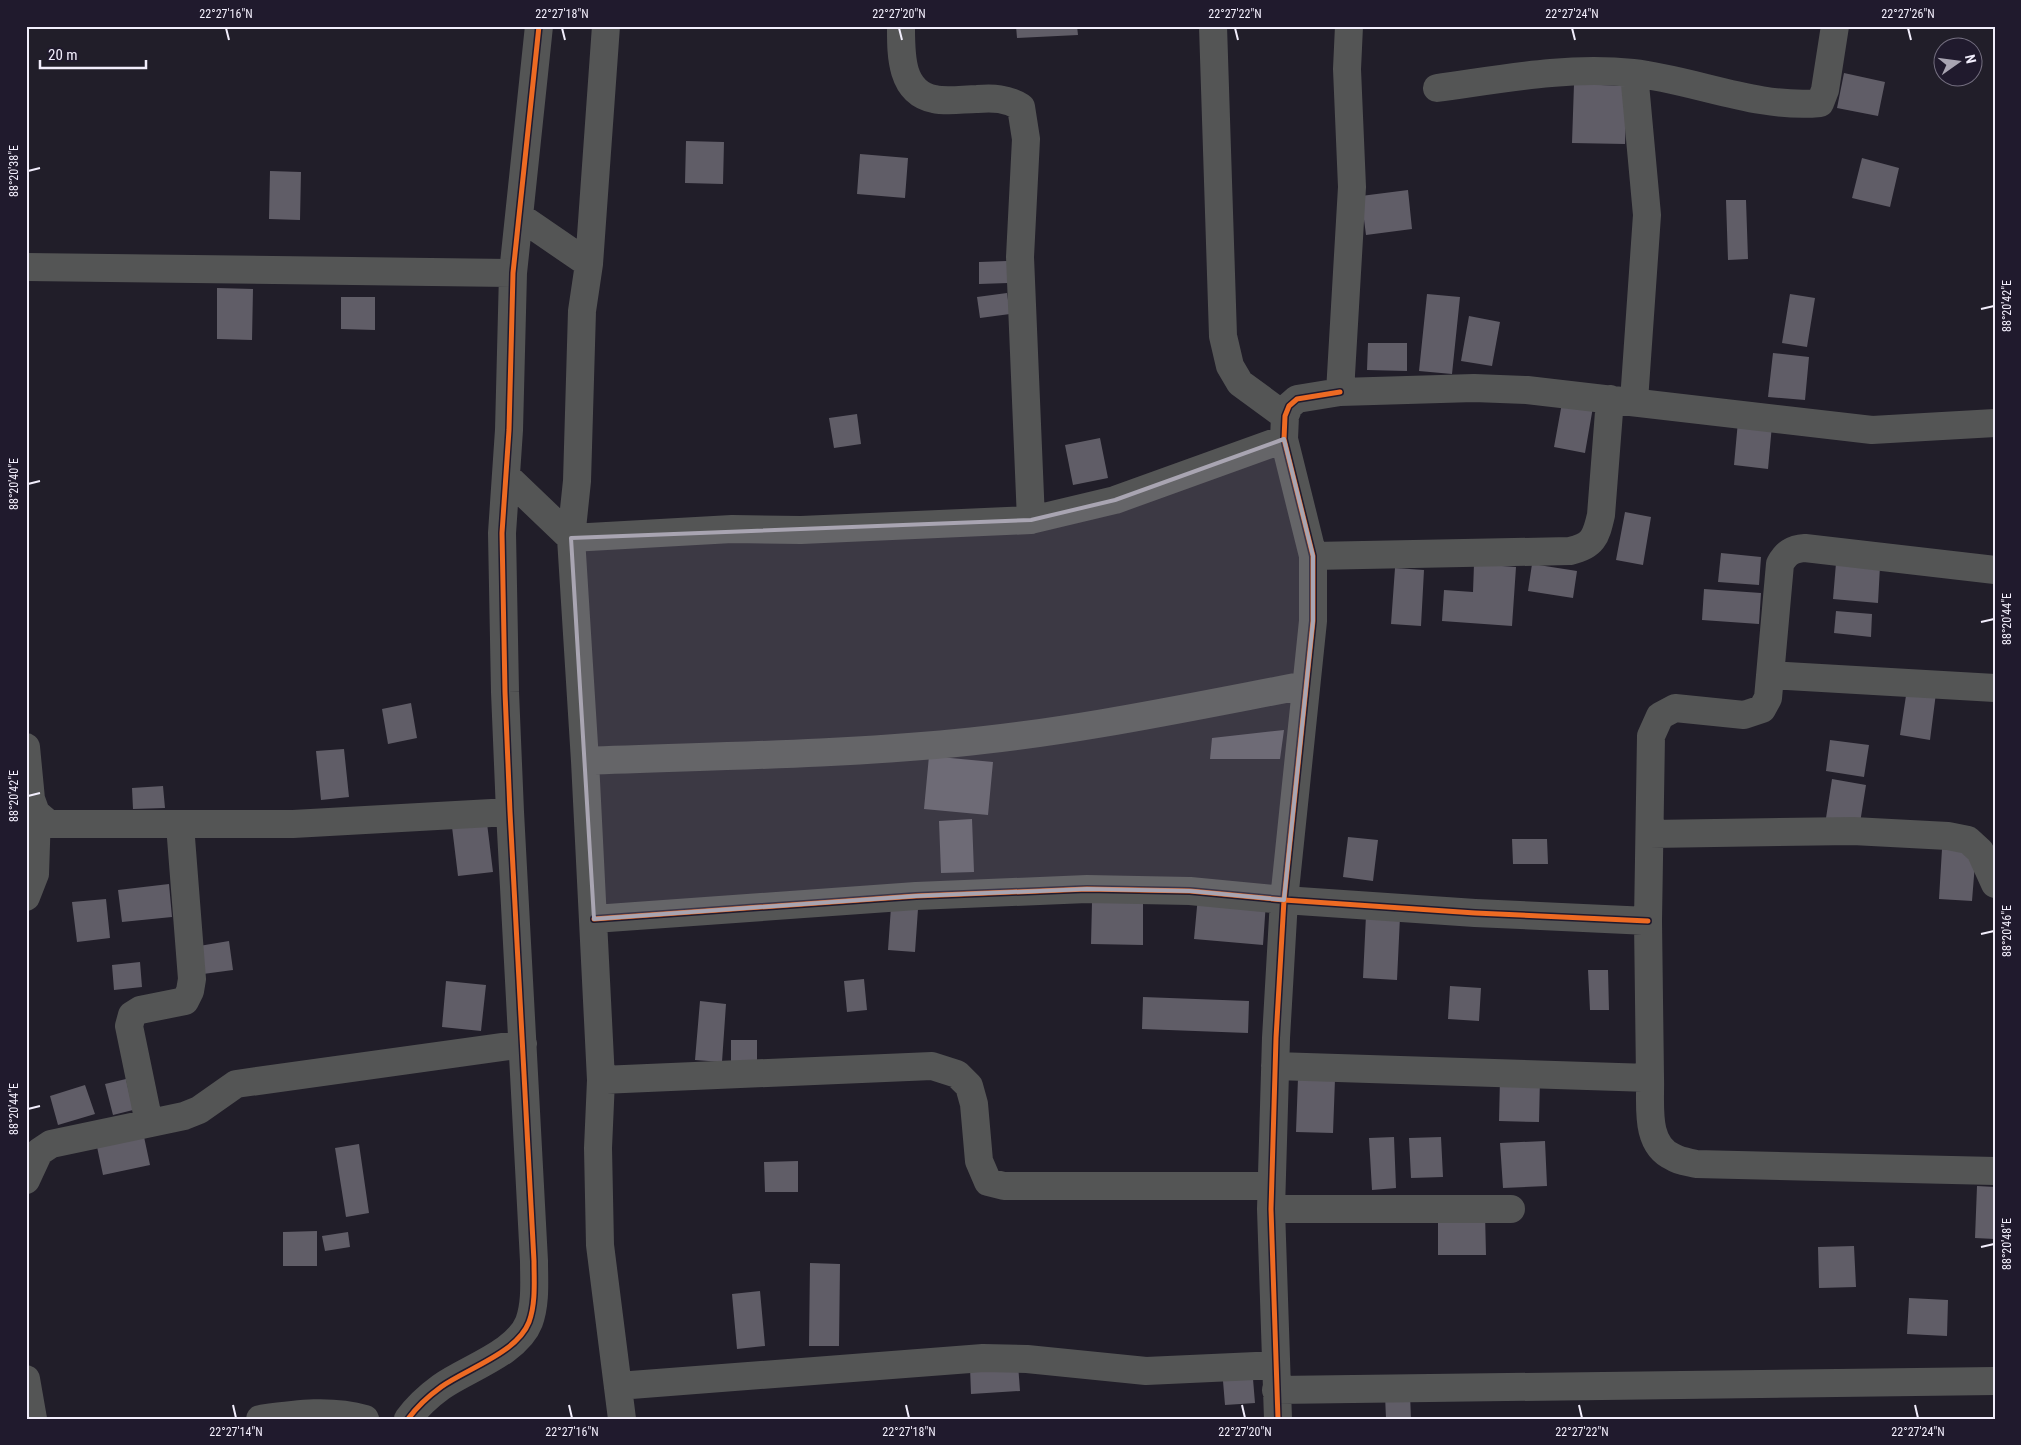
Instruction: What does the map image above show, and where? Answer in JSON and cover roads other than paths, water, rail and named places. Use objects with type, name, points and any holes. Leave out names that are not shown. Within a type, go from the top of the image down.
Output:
[{"type":"street","points":[[408,1419],[441,1387],[507,1348],[523,1334],[530,1320],[534,1295],[534,1261],[510,812],[502,533],[512,355],[513,273],[539,26]]},
{"type":"street","points":[[606,26],[589,264],[582,311],[577,482],[572,538],[594,919],[601,1080],[598,1148],[600,1245],[622,1419]]},
{"type":"street","points":[[901,26],[901,54],[904,70],[910,85],[925,96],[936,100],[1002,98],[1021,107],[1026,139],[1020,257],[1032,520]]},
{"type":"street","points":[[1213,26],[1223,336],[1230,366],[1240,383],[1285,428]]},
{"type":"street","points":[[1340,392],[1352,187],[1347,69],[1349,26]]},
{"type":"street","points":[[1437,88],[1541,73],[1586,71],[1634,73],[1755,98],[1803,105],[1820,104],[1825,90],[1836,26]]},
{"type":"street","points":[[1313,556],[1570,551],[1591,543],[1601,516],[1622,400],[1647,215],[1634,73]]},
{"type":"street","points":[[519,216],[589,264]]},
{"type":"street","points":[[26,267],[513,273]]},
{"type":"street","points":[[1278,1419],[1271,1198],[1275,1066],[1284,900],[1314,621],[1313,556],[1285,428],[1289,406],[1297,399],[1340,392],[1474,388],[1527,390],[1622,400],[1872,430],[1995,423]]},
{"type":"street","points":[[506,476],[572,538],[732,529],[802,530],[1032,520],[1115,500],[1285,428]]},
{"type":"street","points":[[1995,570],[1814,549],[1796,549],[1785,554],[1780,564],[1768,698],[1762,710],[1744,716],[1675,708],[1660,716],[1651,736],[1648,921],[1652,1135],[1662,1149],[1672,1157],[1696,1164],[1995,1171]]},
{"type":"street","points":[[1770,675],[1995,688]]},
{"type":"street","points":[[585,761],[808,752],[955,743],[1024,735],[1138,716],[1306,684]]},
{"type":"street","points":[[26,747],[31,799],[37,814],[35,874],[26,897]]},
{"type":"street","points":[[37,814],[49,824],[180,825],[293,824],[510,812]]},
{"type":"street","points":[[150,1123],[129,1026],[132,1015],[140,1010],[185,1001],[190,992],[192,979],[180,825]]},
{"type":"street","points":[[1650,834],[1853,831],[1948,836],[1968,840],[1980,851],[1995,884]]},
{"type":"street","points":[[594,919],[916,896],[1087,889],[1190,891],[1284,900],[1484,914],[1648,921]]},
{"type":"street","points":[[26,1180],[33,1147],[184,1116],[199,1110],[236,1084],[523,1044]]},
{"type":"street","points":[[601,1080],[932,1066],[957,1074],[968,1086],[974,1104],[979,1161],[988,1182],[1004,1186],[1511,1209]]},
{"type":"street","points":[[1275,1066],[1650,1078]]},
{"type":"street","points":[[618,1386],[983,1358],[1027,1359],[1146,1371],[1276,1378],[1995,1381]]},
{"type":"street","points":[[26,1378],[33,1419]]},
{"type":"street","points":[[260,1419],[327,1412],[348,1414],[365,1419]]}]
